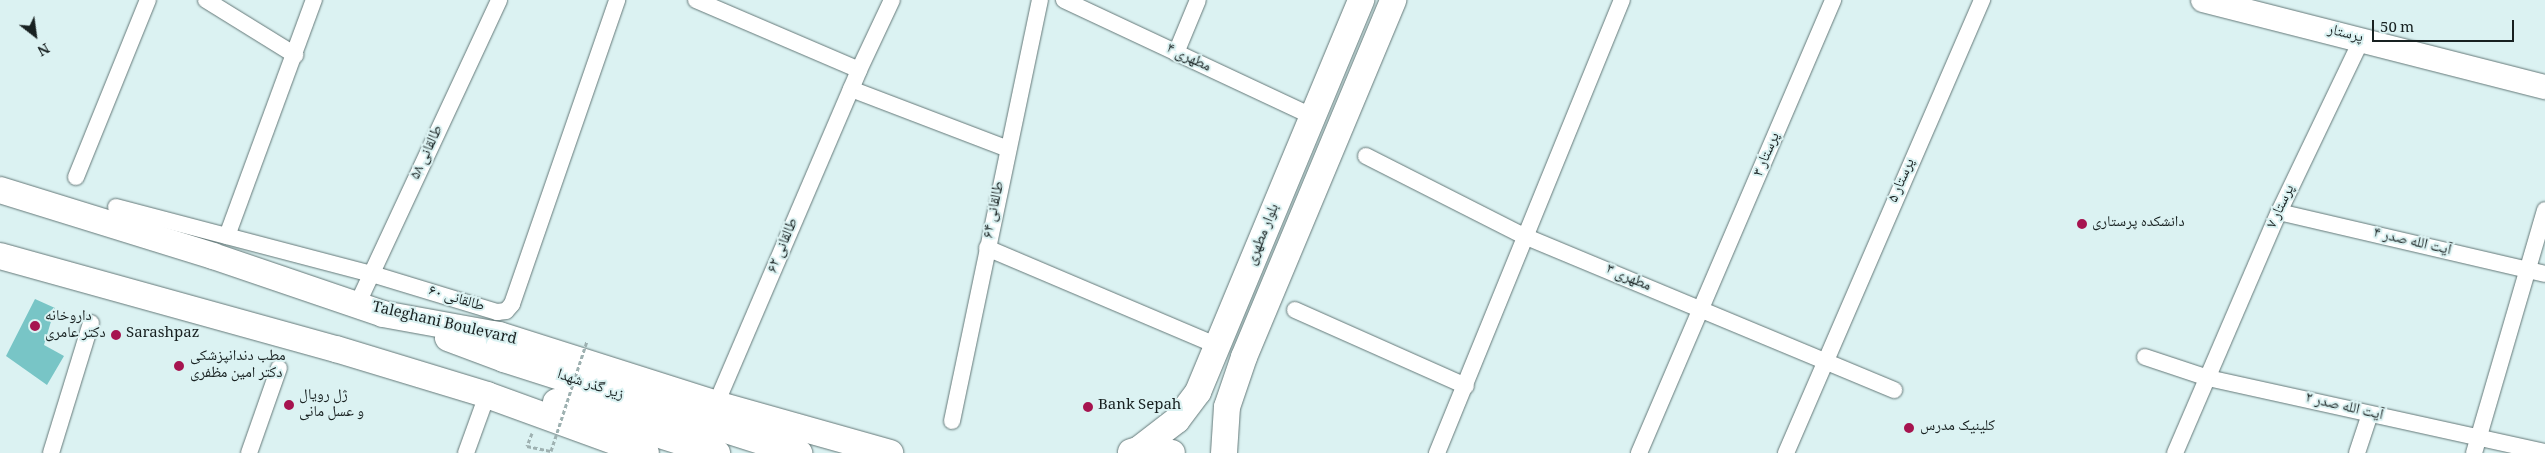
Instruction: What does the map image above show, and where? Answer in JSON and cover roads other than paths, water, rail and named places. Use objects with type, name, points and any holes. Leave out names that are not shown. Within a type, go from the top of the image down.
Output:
[{"type":"main road","name":"بلوار مطهری","points":[[1132,452],[1177,420],[1198,392],[1361,0]]},
{"type":"main road","name":"بلوار مطهری","points":[[1224,453],[1227,407],[1244,357],[1393,0]]},
{"type":"main road","name":"Taleghani Boulevard","points":[[0,190],[213,256],[383,314],[499,335],[716,404],[890,453]]},
{"type":"main road","points":[[0,256],[336,349],[487,395],[646,453]]},
{"type":"main road","name":"زیر گذر شهدا","points":[[383,314],[504,359],[799,453]]},
{"type":"main road","name":"زیر گذر شهدا","points":[[336,349],[497,384],[717,453]]},
{"type":"main road","points":[[1132,452],[1172,453]]},
{"type":"street","points":[[76,177],[148,0]]},
{"type":"street","points":[[206,0],[295,55]]},
{"type":"street","points":[[227,236],[314,0]]},
{"type":"street","name":"طالقانی ۵۸","points":[[357,305],[499,0]]},
{"type":"street","name":"طالقانی ۶۰","points":[[116,207],[372,274],[497,312],[506,311],[512,304],[616,0]]},
{"type":"street","points":[[696,0],[859,70]]},
{"type":"street","name":"طالقانی ۶۲","points":[[716,404],[859,70],[892,0]]},
{"type":"street","name":"طالقانی ۶۴","points":[[952,421],[1040,0]]},
{"type":"street","name":"مطهری ۴","points":[[1064,0],[1312,116]]},
{"type":"street","points":[[1176,53],[1198,0]]},
{"type":"street","points":[[1437,453],[1466,386],[1524,236],[1622,0]]},
{"type":"street","name":"پرستار ۳","points":[[1639,453],[1702,310],[1833,0]]},
{"type":"street","name":"پرستار ۵","points":[[1786,453],[1982,0]]},
{"type":"street","name":"پرستار","points":[[2203,0],[2545,87]]},
{"type":"street","name":"پرستار","points":[[2261,0],[2545,71]]},
{"type":"street","name":"پرستار ۷","points":[[2175,453],[2279,212],[2362,39]]},
{"type":"street","points":[[851,89],[1008,149]]},
{"type":"street","name":"مطهری ۳","points":[[1366,156],[1524,236],[1894,390]]},
{"type":"street","points":[[2476,445],[2545,210]]},
{"type":"street","name":"آیت الله صدر ۴","points":[[2279,212],[2545,274]]},
{"type":"street","points":[[987,248],[1218,346]]},
{"type":"street","points":[[1295,310],[1466,386]]},
{"type":"street","points":[[51,453],[91,323]]},
{"type":"street","name":"آیت الله صدر ۲","points":[[2145,357],[2208,378],[2370,414],[2476,445],[2545,452]]},
{"type":"street","points":[[249,453],[279,368]]},
{"type":"street","points":[[466,453],[487,395]]},
{"type":"street","points":[[2356,453],[2370,414]]},
{"type":"place","name":"دانشکده پرستاری","points":[[2082,224]]},
{"type":"place","name":"داروخانه دکتر عامری","points":[[35,326]]},
{"type":"place","name":"Sarashpaz","points":[[116,335]]},
{"type":"place","name":"مطب دندانپزشکی دکتر امین مظفری","points":[[179,366]]},
{"type":"place","name":"ژل رویال و عسل مانی","points":[[289,405]]},
{"type":"place","name":"Bank Sepah","points":[[1088,407]]},
{"type":"place","name":"کلینیک مدرس","points":[[1909,428]]}]
